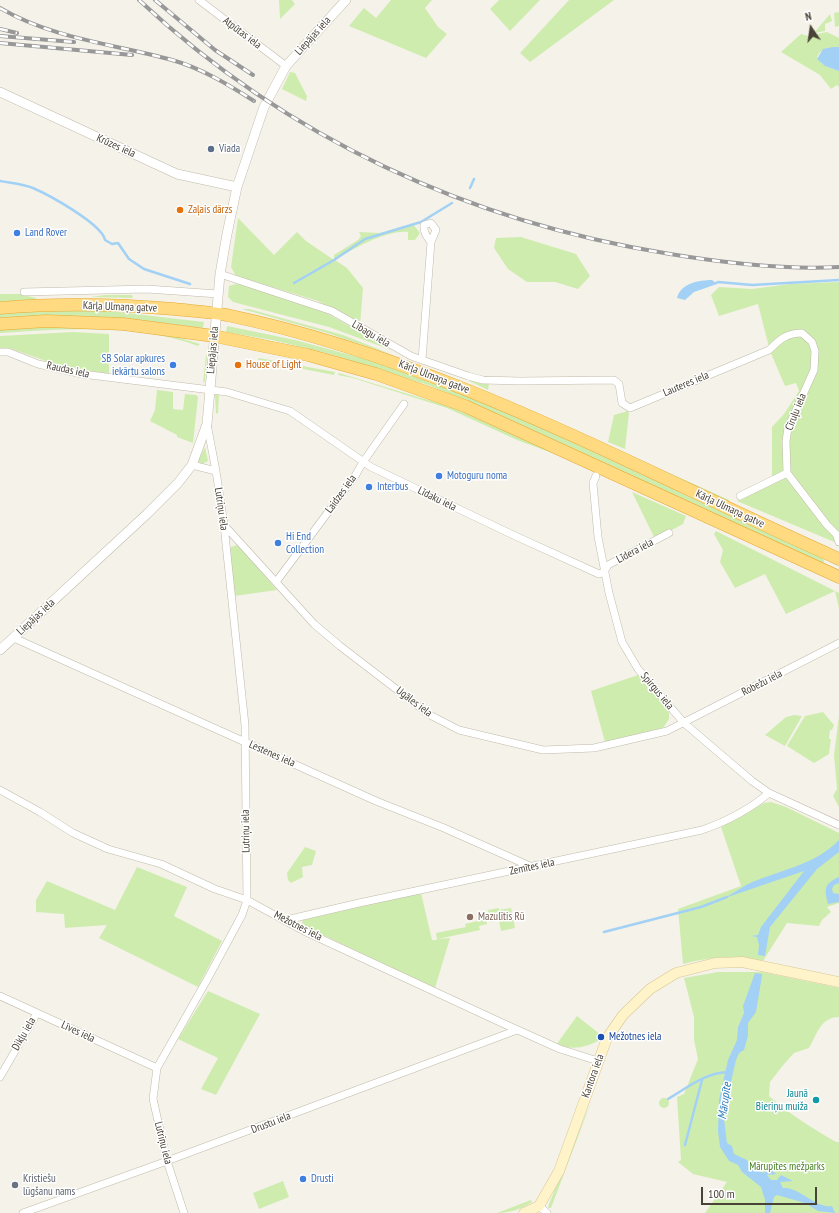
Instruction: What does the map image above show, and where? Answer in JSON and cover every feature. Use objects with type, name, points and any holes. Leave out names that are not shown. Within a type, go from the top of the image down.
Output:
[{"type":"highway","name":"Kārļa Ulmaņa gatve","points":[[0,308],[49,304],[125,304],[216,314],[313,336],[432,375],[518,412],[839,559]]},
{"type":"highway","name":"Kārļa Ulmaņa gatve","points":[[0,324],[46,321],[86,321],[123,324],[214,336],[308,355],[376,374],[427,391],[479,412],[834,575]]},
{"type":"main road","name":"Kantora iela","points":[[524,1213],[543,1210],[559,1171],[598,1061],[610,1035],[623,1015],[636,1000],[663,980],[691,968],[716,963],[742,962],[839,982]]},
{"type":"street","name":"Atpūtas iela","points":[[199,0],[286,66]]},
{"type":"street","name":"Liepājas iela","points":[[0,650],[147,514],[178,483],[192,465],[207,424],[220,274],[229,219],[237,187],[264,107],[286,66],[346,0]]},
{"type":"street","name":"Krūzes iela","points":[[0,92],[177,174],[237,187]]},
{"type":"street","points":[[422,360],[431,242]]},
{"type":"street","name":"Lībagu iela","points":[[220,274],[332,312],[376,338],[422,360],[483,380],[614,380],[619,384]]},
{"type":"street","points":[[24,292],[147,290],[218,294]]},
{"type":"street","name":"Cīruļu iela","points":[[769,350],[782,337],[791,333],[802,333],[812,342],[815,351],[814,370],[788,428],[786,441],[788,473]]},
{"type":"street","name":"Lauteres iela","points":[[619,384],[622,403],[630,408],[769,350]]},
{"type":"street","name":"Raudas iela","points":[[0,352],[8,352],[38,364],[82,374],[209,391]]},
{"type":"street","name":"Līdaku iela","points":[[209,391],[226,392],[296,413],[363,462],[511,534],[599,574],[604,572]]},
{"type":"street","name":"Laidzes iela","points":[[276,582],[355,476],[363,462],[404,404]]},
{"type":"street","name":"Lutriņu iela","points":[[184,1213],[167,1161],[153,1099],[157,1068],[242,915],[247,900],[245,725],[224,525],[207,424]]},
{"type":"street","points":[[192,465],[216,471]]},
{"type":"street","points":[[740,496],[788,473],[827,525],[836,534],[839,542]]},
{"type":"street","name":"Spirgus iela","points":[[596,476],[593,483],[598,537],[604,572],[622,642],[630,658],[684,723],[734,767],[769,793],[839,825]]},
{"type":"street","name":"Ugāles iela","points":[[224,525],[314,624],[340,646],[370,667],[430,715],[459,730],[543,750],[571,750],[616,744],[666,732],[684,723]]},
{"type":"street","name":"Līdera iela","points":[[604,572],[608,565],[669,533]]},
{"type":"street","name":"Lestenes iela","points":[[14,638],[376,801],[444,828],[532,867]]},
{"type":"street","name":"Robežu iela","points":[[684,723],[839,643]]},
{"type":"street","name":"Mežotnes iela","points":[[0,790],[40,812],[73,833],[108,849],[160,864],[215,889],[247,900],[304,931],[517,1030],[560,1049],[598,1061]]},
{"type":"street","name":"Zemītes iela","points":[[286,920],[359,902],[532,867],[702,830],[733,815],[760,800],[769,793]]},
{"type":"street","name":"Līves iela","points":[[0,996],[157,1068]]},
{"type":"street","name":"Dikļu iela","points":[[0,1077],[37,1013]]},
{"type":"street","name":"Drustu iela","points":[[23,1213],[167,1161],[517,1030]]},
{"type":"green space","points":[[279,0],[292,0],[295,4],[280,19]]},
{"type":"green space","points":[[391,0],[432,0],[425,8],[438,27],[447,34],[426,58],[349,26],[364,8],[376,18]]},
{"type":"green space","points":[[499,0],[540,0],[510,31],[490,9]]},
{"type":"green space","points":[[569,0],[614,0],[530,62],[520,53]]},
{"type":"green space","points":[[839,12],[839,26],[835,27],[834,13]]},
{"type":"green space","points":[[830,14],[832,21],[825,24],[825,31],[814,33]]},
{"type":"green space","points":[[827,32],[839,38],[839,47],[820,52],[817,57],[823,64],[839,71],[839,87],[837,85],[831,89],[820,75],[781,52],[801,34],[808,36]]},
{"type":"green space","points":[[290,72],[295,73],[307,96],[306,101],[282,89]]},
{"type":"green space","points":[[238,218],[274,255],[297,232],[306,241],[334,260],[334,255],[358,240],[361,236],[359,232],[380,233],[413,224],[420,233],[415,240],[408,240],[408,232],[399,232],[380,237],[335,260],[347,268],[363,288],[360,325],[318,301],[236,276],[231,267]]},
{"type":"green space","points":[[521,237],[576,254],[590,276],[578,289],[555,282],[527,282],[508,269],[494,248],[496,238]]},
{"type":"green space","points":[[839,282],[839,544],[737,501],[772,483],[772,427],[784,414],[799,391],[796,383],[785,386],[770,351],[758,304],[719,316],[711,295],[719,287],[752,289],[790,284]]},
{"type":"green space","points":[[236,284],[247,285],[325,312],[391,350],[329,327],[233,302],[228,297],[229,286]]},
{"type":"green space","points":[[0,294],[20,294],[36,298],[35,300],[0,302]]},
{"type":"green space","points":[[105,295],[133,296],[132,298],[91,297]]},
{"type":"green space","points":[[242,309],[249,309],[343,335],[393,355],[324,332]]},
{"type":"green space","points":[[81,310],[118,312],[204,322],[203,328],[107,317],[0,319],[0,312]]},
{"type":"green space","points":[[50,326],[126,329],[163,335],[200,344],[198,346],[151,334],[100,329],[0,333],[0,329]]},
{"type":"green space","points":[[227,326],[295,340],[376,362],[496,407],[823,558],[825,565],[502,416],[428,385],[326,353],[272,340],[226,332]]},
{"type":"green space","points":[[73,332],[109,334],[109,374],[60,366],[9,348],[0,349],[0,336]]},
{"type":"green space","points":[[206,355],[205,381],[203,383]]},
{"type":"green space","points":[[259,358],[335,372],[334,375],[258,360]]},
{"type":"green space","points":[[339,373],[451,407],[563,457],[517,440],[447,408],[353,378],[338,375]]},
{"type":"green space","points":[[469,381],[489,383],[488,390]]},
{"type":"green space","points":[[157,390],[173,392],[173,409],[183,410],[185,394],[196,395],[198,397],[193,443],[177,437],[177,435],[150,421],[155,410]]},
{"type":"green space","points":[[219,394],[218,413],[216,414],[215,395]]},
{"type":"green space","points":[[519,405],[729,500],[729,503],[518,406]]},
{"type":"green space","points":[[628,411],[625,449],[608,442],[614,415]]},
{"type":"green space","points":[[205,447],[208,461],[202,464],[199,462],[199,459]]},
{"type":"green space","points":[[632,492],[686,516],[683,524],[655,539]]},
{"type":"green space","points":[[716,531],[839,593],[839,608],[835,591],[786,614],[765,574],[735,588],[720,562],[723,550],[714,534]]},
{"type":"green space","points":[[237,545],[277,590],[234,596],[229,551],[231,547]]},
{"type":"green space","points":[[638,675],[669,710],[669,719],[663,728],[605,742],[591,691]]},
{"type":"green space","points":[[823,712],[834,725],[832,730],[830,730],[829,739],[831,739],[829,754],[814,763],[787,746],[805,716]]},
{"type":"green space","points":[[794,715],[802,716],[785,746],[765,735],[786,717]]},
{"type":"green space","points":[[839,716],[839,807],[833,796],[837,789],[834,755]]},
{"type":"green space","points":[[771,802],[786,807],[839,833],[839,903],[827,907],[831,912],[822,920],[819,926],[787,923],[763,961],[723,957],[704,959],[683,964],[678,909],[741,886],[721,827],[764,803]]},
{"type":"green space","points":[[305,847],[316,851],[312,865],[302,867],[303,877],[291,883],[288,880],[287,873]]},
{"type":"green space","points":[[137,867],[187,887],[174,916],[222,941],[198,987],[99,938],[107,925],[65,928],[64,914],[36,912],[36,900],[47,881],[115,910]]},
{"type":"green space","points":[[421,893],[432,940],[437,940],[436,933],[466,927],[465,924],[486,919],[487,924],[479,926],[480,930],[438,939],[450,938],[435,988],[308,928],[302,923],[303,920]]},
{"type":"green space","points":[[499,908],[499,910],[511,908],[515,928],[501,931],[499,921],[490,922],[488,910]]},
{"type":"green space","name":"Mārupītes mežparks","points":[[718,972],[762,972],[839,988],[839,1017],[828,1020],[824,1023],[817,1032],[809,1048],[794,1053],[784,1064],[770,1082],[769,1096],[801,1120],[836,1142],[839,1142],[839,1213],[705,1213],[727,1182],[693,1174],[678,1162],[681,1160],[677,1097],[684,1094],[698,1059],[694,1040],[694,1017],[684,978]]},
{"type":"green space","points":[[208,991],[260,1014],[216,1095],[201,1089],[218,1058],[178,1039]]},
{"type":"green space","points":[[577,1016],[601,1035],[601,1039],[585,1046],[574,1048],[556,1045]]},
{"type":"green space","points":[[662,1098],[666,1098],[668,1099],[668,1107],[662,1108],[659,1105],[659,1101]]},
{"type":"green space","points":[[592,1100],[551,1208],[548,1208],[549,1204]]},
{"type":"green space","points":[[283,1181],[289,1197],[259,1209],[253,1193]]},
{"type":"green space","points":[[531,1200],[532,1202],[520,1209],[497,1213]]},
{"type":"water","points":[[839,47],[839,71],[825,66],[817,59],[823,49]]},
{"type":"water","points":[[712,280],[717,284],[694,292],[685,300],[677,298],[682,289],[691,283]]},
{"type":"water","points":[[839,840],[839,852],[817,869],[770,927],[765,956],[758,955],[759,945],[757,937],[751,936],[758,935],[761,927],[804,871],[725,898],[746,885],[807,862],[829,849]]},
{"type":"water","points":[[839,877],[839,883],[834,885],[832,889],[833,893],[839,894],[839,902],[828,904],[826,887],[830,882]]},
{"type":"water","name":"Mārupīte","points":[[755,973],[762,974],[762,976],[756,1012],[748,1023],[748,1036],[744,1050],[739,1053],[736,1060],[726,1104],[724,1119],[727,1143],[732,1146],[734,1154],[747,1160],[750,1166],[758,1169],[760,1168],[760,1171],[764,1173],[766,1170],[771,1169],[776,1174],[767,1175],[771,1180],[777,1180],[781,1175],[793,1181],[780,1182],[783,1188],[795,1190],[820,1204],[832,1206],[835,1213],[818,1211],[805,1203],[777,1195],[774,1197],[770,1213],[765,1213],[765,1200],[761,1187],[742,1172],[738,1165],[729,1161],[720,1147],[718,1131],[719,1100],[728,1060],[737,1040],[738,1027],[744,1013],[743,1006]]},
{"type":"waterway","points":[[470,188],[474,179]]},
{"type":"waterway","points":[[0,181],[29,187],[51,197],[85,218],[102,233],[105,240],[112,244],[118,243],[129,259],[144,269],[190,284]]},
{"type":"waterway","points":[[294,283],[334,260],[365,239],[421,222],[452,203]]},
{"type":"waterway","points":[[716,283],[752,285],[839,280]]},
{"type":"waterway","points":[[604,932],[701,907],[727,897]]},
{"type":"waterway","points":[[668,1099],[705,1078],[712,1075],[729,1072]]},
{"type":"waterway","points":[[685,1145],[702,1080]]},
{"type":"railway","points":[[139,0],[196,50],[257,94],[320,133],[385,167],[453,196],[524,220],[596,240],[670,254],[775,267],[839,267]]},
{"type":"railway","points":[[155,0],[215,50],[253,75]]},
{"type":"railway","points":[[0,8],[41,27],[62,34],[183,63],[235,89],[254,101]]},
{"type":"railway","points":[[0,29],[17,33]]},
{"type":"railway","points":[[0,36],[74,42]]},
{"type":"railway","points":[[0,43],[132,55]]},
{"type":"place","name":"Viada","points":[[211,149]]},
{"type":"place","name":"Zaļais dārzs","points":[[180,210]]},
{"type":"place","name":"Land Rover","points":[[17,233]]},
{"type":"place","name":"SB Solar apkures iekārtu salons","points":[[173,365]]},
{"type":"place","name":"House of Light","points":[[238,365]]},
{"type":"place","name":"Motoguru noma","points":[[439,476]]},
{"type":"place","name":"Interbus","points":[[369,487]]},
{"type":"place","name":"Hi End Collection","points":[[278,543]]},
{"type":"place","name":"Mazulītis Rū","points":[[470,917]]},
{"type":"place","name":"Mežotnes iela","points":[[601,1037]]},
{"type":"place","name":"Jaunā Bieriņu muiža","points":[[816,1100]]},
{"type":"place","name":"Drusti","points":[[303,1179]]},
{"type":"place","name":"Kristiešu lūgšanu nams","points":[[15,1185]]}]
